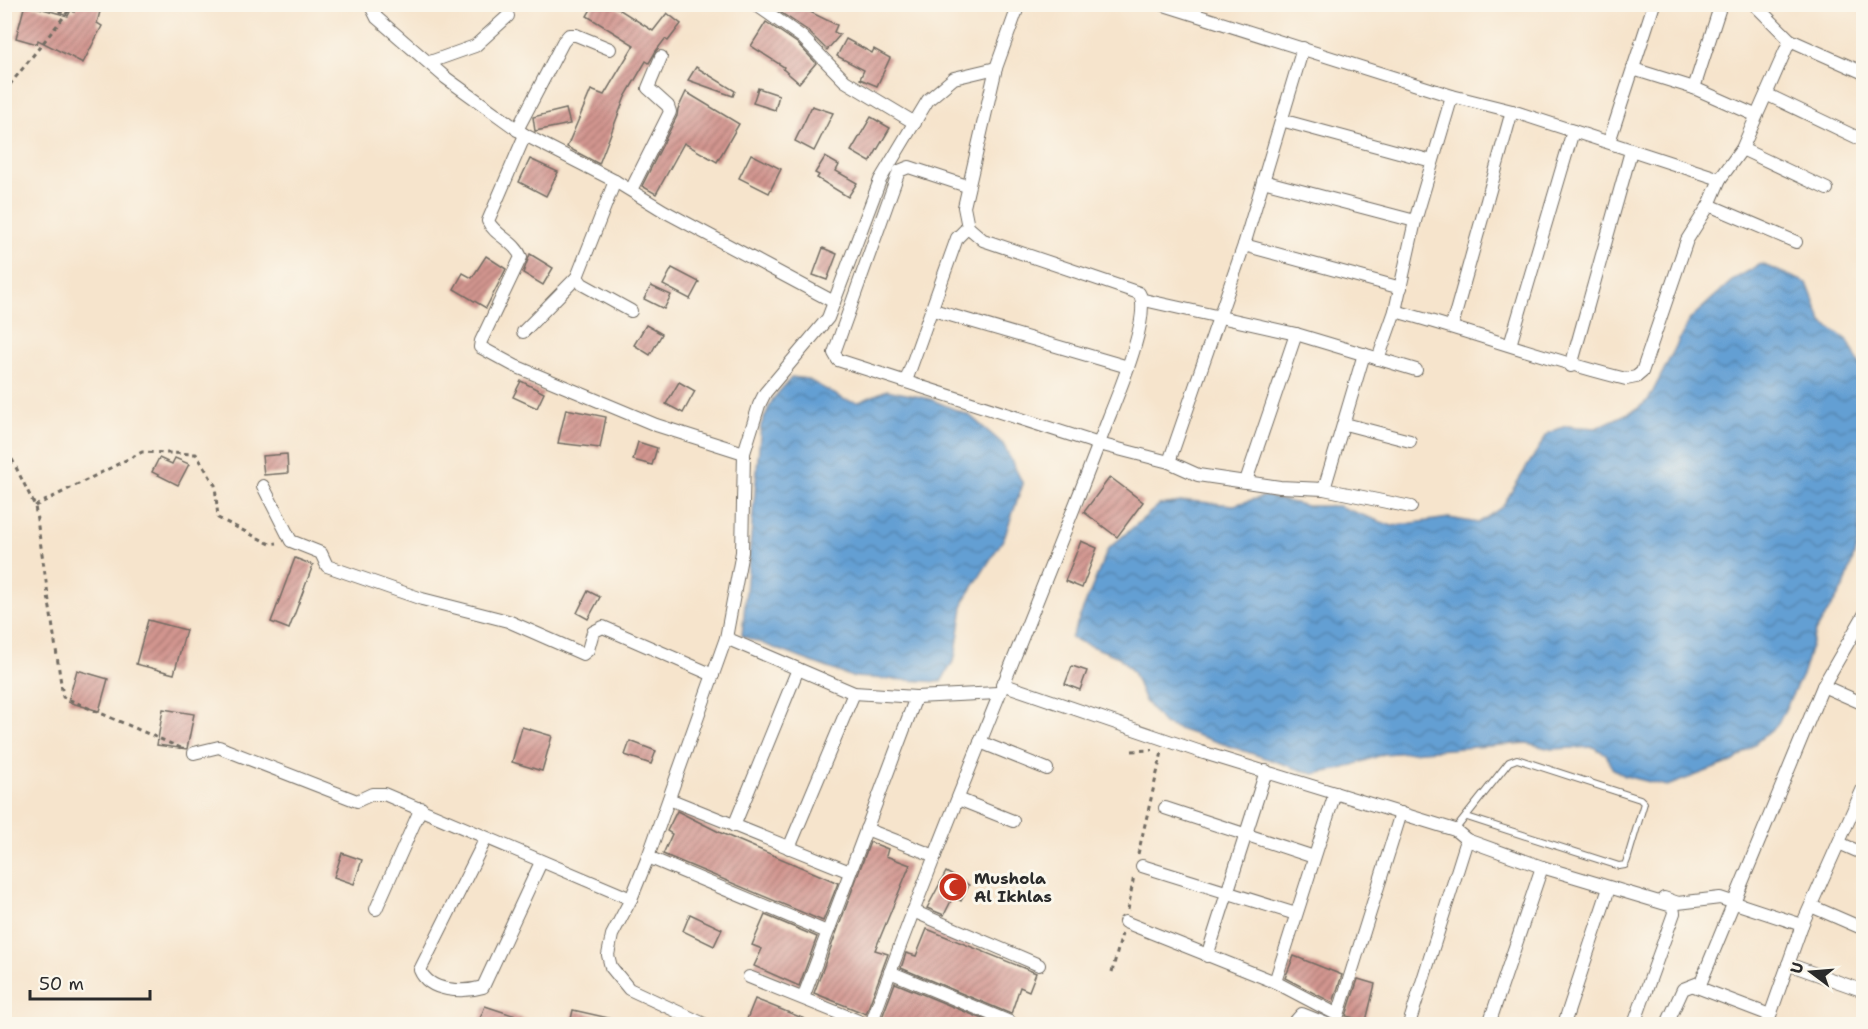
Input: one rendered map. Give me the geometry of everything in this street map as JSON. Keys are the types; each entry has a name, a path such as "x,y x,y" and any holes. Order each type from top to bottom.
{"street":[{"path":"370,4 377,18 460,89 521,133 615,181 664,211 834,302"},
{"path":"755,4 802,37 844,81 915,123"},
{"path":"871,1024 1000,688 1099,444 1128,368 1144,309 1144,300 1139,293 983,240 968,227 964,207 967,186 996,68 1019,4"},
{"path":"1161,4 1452,96 1512,111 1720,179"},
{"path":"1609,142 1654,4"},
{"path":"1694,88 1721,4"},
{"path":"1754,4 1790,40 1863,73"},
{"path":"430,62 475,46 508,16"},
{"path":"610,49 576,35 569,35 563,42 521,133 488,221 490,227 519,249 522,257 481,340 480,347 516,366 656,425 744,453"},
{"path":"1395,311 1452,326 1571,366 1626,379 1635,377 1642,372 1687,240 1710,205 1720,179 1742,149 1755,116 1768,95 1790,40"},
{"path":"1169,462 1244,244 1304,48"},
{"path":"631,190 670,112 668,106 648,88 661,57"},
{"path":"704,1024 629,989 611,967 608,955 612,935 631,899 648,857 726,638 742,552 744,453 765,393 828,318 880,180 928,100 954,78 996,68"},
{"path":"1633,69 1694,88 1755,116"},
{"path":"1768,95 1858,138"},
{"path":"1378,359 1395,311 1415,221 1452,96"},
{"path":"1452,326 1512,111"},
{"path":"1281,120 1432,161"},
{"path":"1510,345 1573,131"},
{"path":"1742,149 1827,189"},
{"path":"1571,366 1631,151"},
{"path":"967,186 909,167 899,171 834,353 838,360 1099,444 1169,462 1198,475 1304,489 1324,489 1411,507"},
{"path":"523,332 577,277 615,181"},
{"path":"1263,181 1415,221"},
{"path":"1710,205 1796,242"},
{"path":"906,381 957,238 968,227"},
{"path":"1244,244 1401,288"},
{"path":"577,277 582,284 631,311"},
{"path":"1144,300 1296,334 1416,370"},
{"path":"933,310 1128,368"},
{"path":"1246,482 1296,334"},
{"path":"1324,489 1364,354"},
{"path":"1345,424 1410,441"},
{"path":"263,486 291,541 321,553 327,566 422,599 508,621 583,654 588,650 593,632 603,627 713,675"},
{"path":"1667,1024 1683,989 1701,982 1823,686 1863,615"},
{"path":"726,638 854,693 916,697 1000,688 1455,830 1467,840 1542,867 1673,907 1674,913 1634,1024"},
{"path":"734,826 798,669"},
{"path":"1823,686 1863,704"},
{"path":"789,848 854,693"},
{"path":"803,998 916,697"},
{"path":"981,742 1047,769"},
{"path":"194,753 219,747 351,800 357,801 376,793 421,808 541,862 631,899"},
{"path":"1207,956 1229,894 1266,771"},
{"path":"1694,986 1768,1020 1802,925 1863,786"},
{"path":"1275,982 1335,793"},
{"path":"669,799 850,873"},
{"path":"958,799 1013,821"},
{"path":"376,909 421,808"},
{"path":"1165,808 1314,857"},
{"path":"1125,922 1275,982 1338,1016 1401,813"},
{"path":"866,829 935,856"},
{"path":"486,838 420,970 424,979 433,985 468,992 483,987 541,862"},
{"path":"1409,1024 1467,840"},
{"path":"1839,843 1863,854"},
{"path":"1484,845 1508,847 1678,903 1720,898 1802,925"},
{"path":"648,857 826,932"},
{"path":"1138,864 1296,914"},
{"path":"1489,1024 1542,867"},
{"path":"1564,1024 1609,888"},
{"path":"1811,906 1863,929"},
{"path":"913,911 1040,965"},
{"path":"1788,964 1863,991"},
{"path":"890,972 1010,1022"},
{"path":"749,977 866,1024"},
{"path":"1293,1024 1302,1014 1327,1024"}],"lane":[{"path":"1455,830 1509,762 1517,759 1640,799 1644,803 1627,860 1625,865 1619,866 1467,817"}],"path":[{"path":"42,4 66,14"},
{"path":"4,92 74,4"},
{"path":"4,443 35,506 63,697 194,753"},
{"path":"35,506 142,452 196,454 215,485 218,518 270,544 291,541"},
{"path":"1112,972 1162,750 1132,751"}],"water":[{"path":"1761,264 1807,283 1822,322 1848,341 1863,371 1863,449 1858,542 1845,585 1815,632 1803,673 1778,724 1734,761 1667,786 1625,776 1612,768 1606,754 1593,747 1551,749 1527,743 1384,754 1342,769 1313,774 1164,724 1145,701 1133,672 1119,657 1071,638 1108,549 1159,505 1189,501 1234,505 1265,496 1307,506 1338,506 1392,526 1449,518 1478,523 1502,507 1548,433 1566,426 1596,428 1637,409 1649,399 1690,319 1734,279"},
{"path":"792,377 807,379 845,400 859,402 887,390 930,399 970,416 1003,444 1023,484 1004,538 964,601 955,658 941,682 852,677 742,636 761,425 773,399"}],"building":[{"path":"25,4 68,16 71,10 74,12 76,4 102,4 97,23 102,26 83,63 38,40 37,44 16,38"},
{"path":"594,4 611,4 653,31 667,13 681,24 668,41 665,39 649,63 646,61 625,97 599,164 567,147 591,90 604,95 634,45 587,16"},
{"path":"776,4 794,4 837,25 834,32 840,35 827,50 807,30 774,8"},
{"path":"766,22 797,43 816,63 799,83 783,69 784,67 751,46"},
{"path":"846,39 872,53 874,49 890,58 877,86 860,79 864,70 837,56"},
{"path":"696,67 735,91 733,96 688,80"},
{"path":"758,88 779,95 775,110 753,103"},
{"path":"686,92 739,124 717,162 684,143 656,194 642,186 677,116"},
{"path":"812,106 833,113 814,151 795,141"},
{"path":"566,109 570,124 535,131 533,117"},
{"path":"871,117 890,128 870,162 851,151"},
{"path":"751,154 781,169 769,193 739,178"},
{"path":"825,157 839,165 836,171 857,183 848,197 817,178 819,175 815,173"},
{"path":"530,159 558,172 546,196 519,182"},
{"path":"823,248 837,254 827,280 813,275"},
{"path":"530,254 553,268 543,285 523,273"},
{"path":"486,256 506,269 486,308 454,289 463,273 472,278"},
{"path":"672,268 699,282 690,299 663,285"},
{"path":"651,286 671,295 664,309 644,299"},
{"path":"646,325 662,334 650,355 634,345"},
{"path":"521,381 544,393 537,408 513,397"},
{"path":"679,382 695,391 683,413 666,404"},
{"path":"566,409 606,417 600,448 558,443"},
{"path":"638,442 657,448 652,465 633,460"},
{"path":"287,454 288,473 264,475 262,456"},
{"path":"159,458 172,464 175,458 189,464 178,485 152,472"},
{"path":"1110,477 1143,502 1117,537 1084,512"},
{"path":"1081,541 1097,548 1082,588 1065,581"},
{"path":"295,558 313,565 289,629 271,622"},
{"path":"588,591 600,597 588,619 577,613"},
{"path":"148,620 186,630 174,674 136,664"},
{"path":"1072,666 1087,671 1080,690 1065,684"},
{"path":"77,670 108,679 99,711 68,702"},
{"path":"163,709 194,714 187,749 157,745"},
{"path":"522,727 552,736 542,771 512,762"},
{"path":"630,741 656,751 651,764 625,755"},
{"path":"677,811 721,833 838,883 823,921 663,854 672,834 667,831"},
{"path":"870,842 888,849 886,856 910,865 875,950 888,954 866,1014 814,993"},
{"path":"342,853 362,860 354,884 334,877"},
{"path":"946,872 969,885 961,901 953,897 944,915 927,908"},
{"path":"690,914 722,929 714,946 683,931"},
{"path":"765,915 817,937 799,986 754,966 762,949 752,945"},
{"path":"927,929 1036,973 1029,991 1020,987 1011,1014 901,968 906,953 916,956"},
{"path":"1294,956 1342,975 1333,1003 1285,978"},
{"path":"1358,979 1375,984 1366,1021 1346,1016"},
{"path":"895,983 995,1024 880,1023"},
{"path":"755,999 817,1024 745,1024"},
{"path":"485,1006 534,1022 534,1024 478,1024"},
{"path":"573,1010 613,1019 613,1024 570,1024"}],"place":[{"name":"Mushola Al Ikhlas","path":"953,887"}]}
